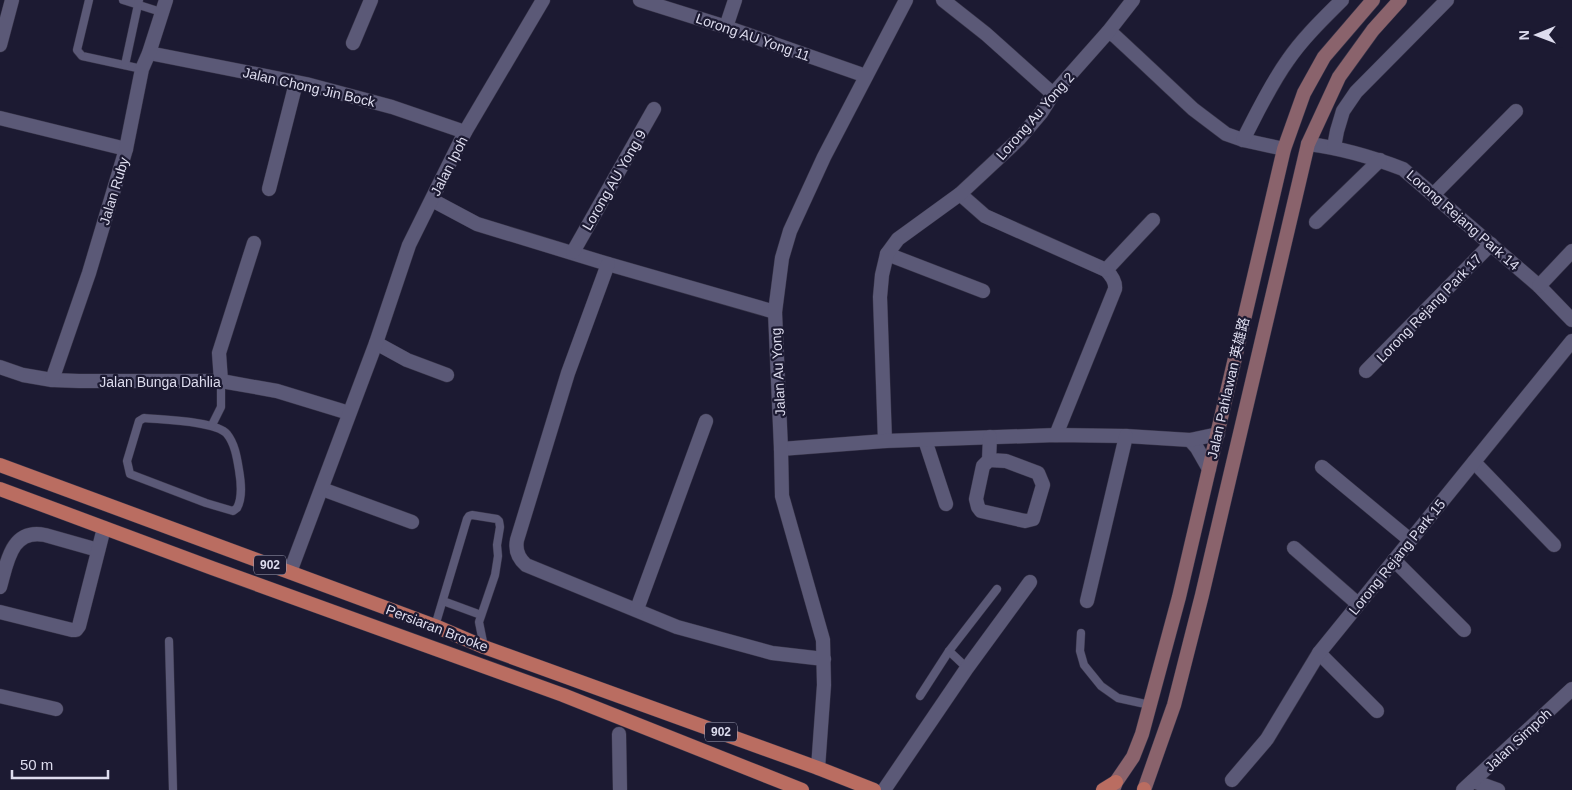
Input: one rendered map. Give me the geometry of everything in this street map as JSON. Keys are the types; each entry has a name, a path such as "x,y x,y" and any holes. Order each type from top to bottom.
{"main road":[{"name":"Jalan Pahlawan 英雄路","path":"1114,786 1133,757 1150,705 1179,596 1284,149 1304,93 1324,57 1373,0"},
{"name":"Jalan Pahlawan 英雄路","path":"1144,790 1177,696 1308,144 1339,77 1373,30 1400,0"},
{"name":"Persiaran Brooke","path":"0,466 874,790"},
{"name":"Persiaran Brooke","path":"1,492 563,695 802,790"},
{"path":"1103,790 1114,786"}],"street":[{"path":"0,44 12,0"},
{"path":"353,43 371,0"},
{"name":"Jalan Ipoh","path":"290,572 376,343 409,245 465,132 543,0"},
{"name":"Lorong AU Yong 11","path":"640,0 726,27 866,76"},
{"path":"726,27 735,0"},
{"name":"Jalan Au Yong","path":"818,768 824,685 823,640 782,496 775,312 782,258 790,231 824,157 906,0"},
{"path":"942,0 986,34 1053,94"},
{"name":"Lorong Au Yong 2","path":"885,441 880,297 882,275 887,254 898,239 960,194 1019,139 1053,94 1108,32 1133,0"},
{"path":"1243,140 1287,61 1303,41 1342,0"},
{"path":"1334,147 1343,111 1356,92 1447,0"},
{"name":"Jalan Ruby","path":"52,380 89,273 126,149 142,69 164,6"},
{"path":"1108,32 1115,36 1193,109 1226,134 1243,140 1284,149"},
{"name":"Jalan Chong Jin Bock","path":"149,53 296,83 392,107 465,132"},
{"path":"268,190 296,83"},
{"name":"Lorong AU Yong 9","path":"573,252 654,109"},
{"path":"1434,194 1516,111"},
{"path":"0,118 126,149"},
{"name":"Lorong Rejang Park 14","path":"1308,144 1334,147 1380,160 1403,169 1539,286 1572,320"},
{"path":"1316,222 1380,160"},
{"path":"960,194 985,216 1106,270 1112,276 1114,289 1056,435"},
{"path":"432,200 477,224 775,312"},
{"path":"1106,270 1153,220"},
{"path":"221,381 219,353 254,243"},
{"name":"Lorong Rejang Park 17","path":"1366,371 1491,244"},
{"path":"1539,286 1572,251"},
{"path":"887,254 983,291"},
{"path":"608,264 568,373 517,540 517,553 526,565 637,609 676,627 772,653 824,659"},
{"name":"Lorong Rejang Park 15","path":"1232,780 1267,739 1319,653 1572,341"},
{"path":"376,343 407,360 447,376"},
{"name":"Jalan Bunga Dahlia","path":"0,367 24,375 52,380 221,381 277,391 349,412"},
{"path":"637,609 706,421"},
{"path":"781,449 885,441 1056,435 1126,436 1190,440 1218,434"},
{"path":"1086,601 1126,436"},
{"path":"989,460 1006,461 1038,473 1043,485 1033,519 1025,521 981,511 978,507 976,499 983,466 989,460 990,437"},
{"path":"925,440 946,504"},
{"path":"1190,440 1209,469"},
{"path":"1474,462 1554,545"},
{"path":"1322,467 1410,540"},
{"path":"322,489 412,522"},
{"path":"0,612 76,630 79,626 104,528"},
{"path":"0,587 11,551 17,543 29,534 45,535 98,550"},
{"path":"1294,548 1358,604"},
{"path":"1394,560 1464,630"},
{"path":"884,790 967,668 1030,582"},
{"path":"1319,653 1377,711"},
{"name":"Jalan Simpoh","path":"1468,786 1572,689"},
{"path":"0,696 56,709"},
{"path":"619,734 620,790"},
{"path":"1468,786 1498,790"}],"lane":[{"path":"89,0 77,50 82,56 142,69"},
{"path":"123,0 164,6"},
{"path":"124,65 138,2"},
{"path":"212,425 221,407 221,381"},
{"path":"144,418 212,425 226,432 236,451 241,494 238,508 233,511 206,503 130,474 127,461 139,421 144,418"},
{"path":"435,626 469,516 472,514 499,521 498,556 495,575 479,622 484,646"},
{"path":"498,556 517,553"},
{"path":"920,696 949,651 997,590"},
{"path":"442,602 481,615"},
{"path":"1080,632 1080,651 1084,665 1101,686 1118,698 1150,705"},
{"path":"169,641 173,790"},
{"path":"949,651 967,668"}]}
